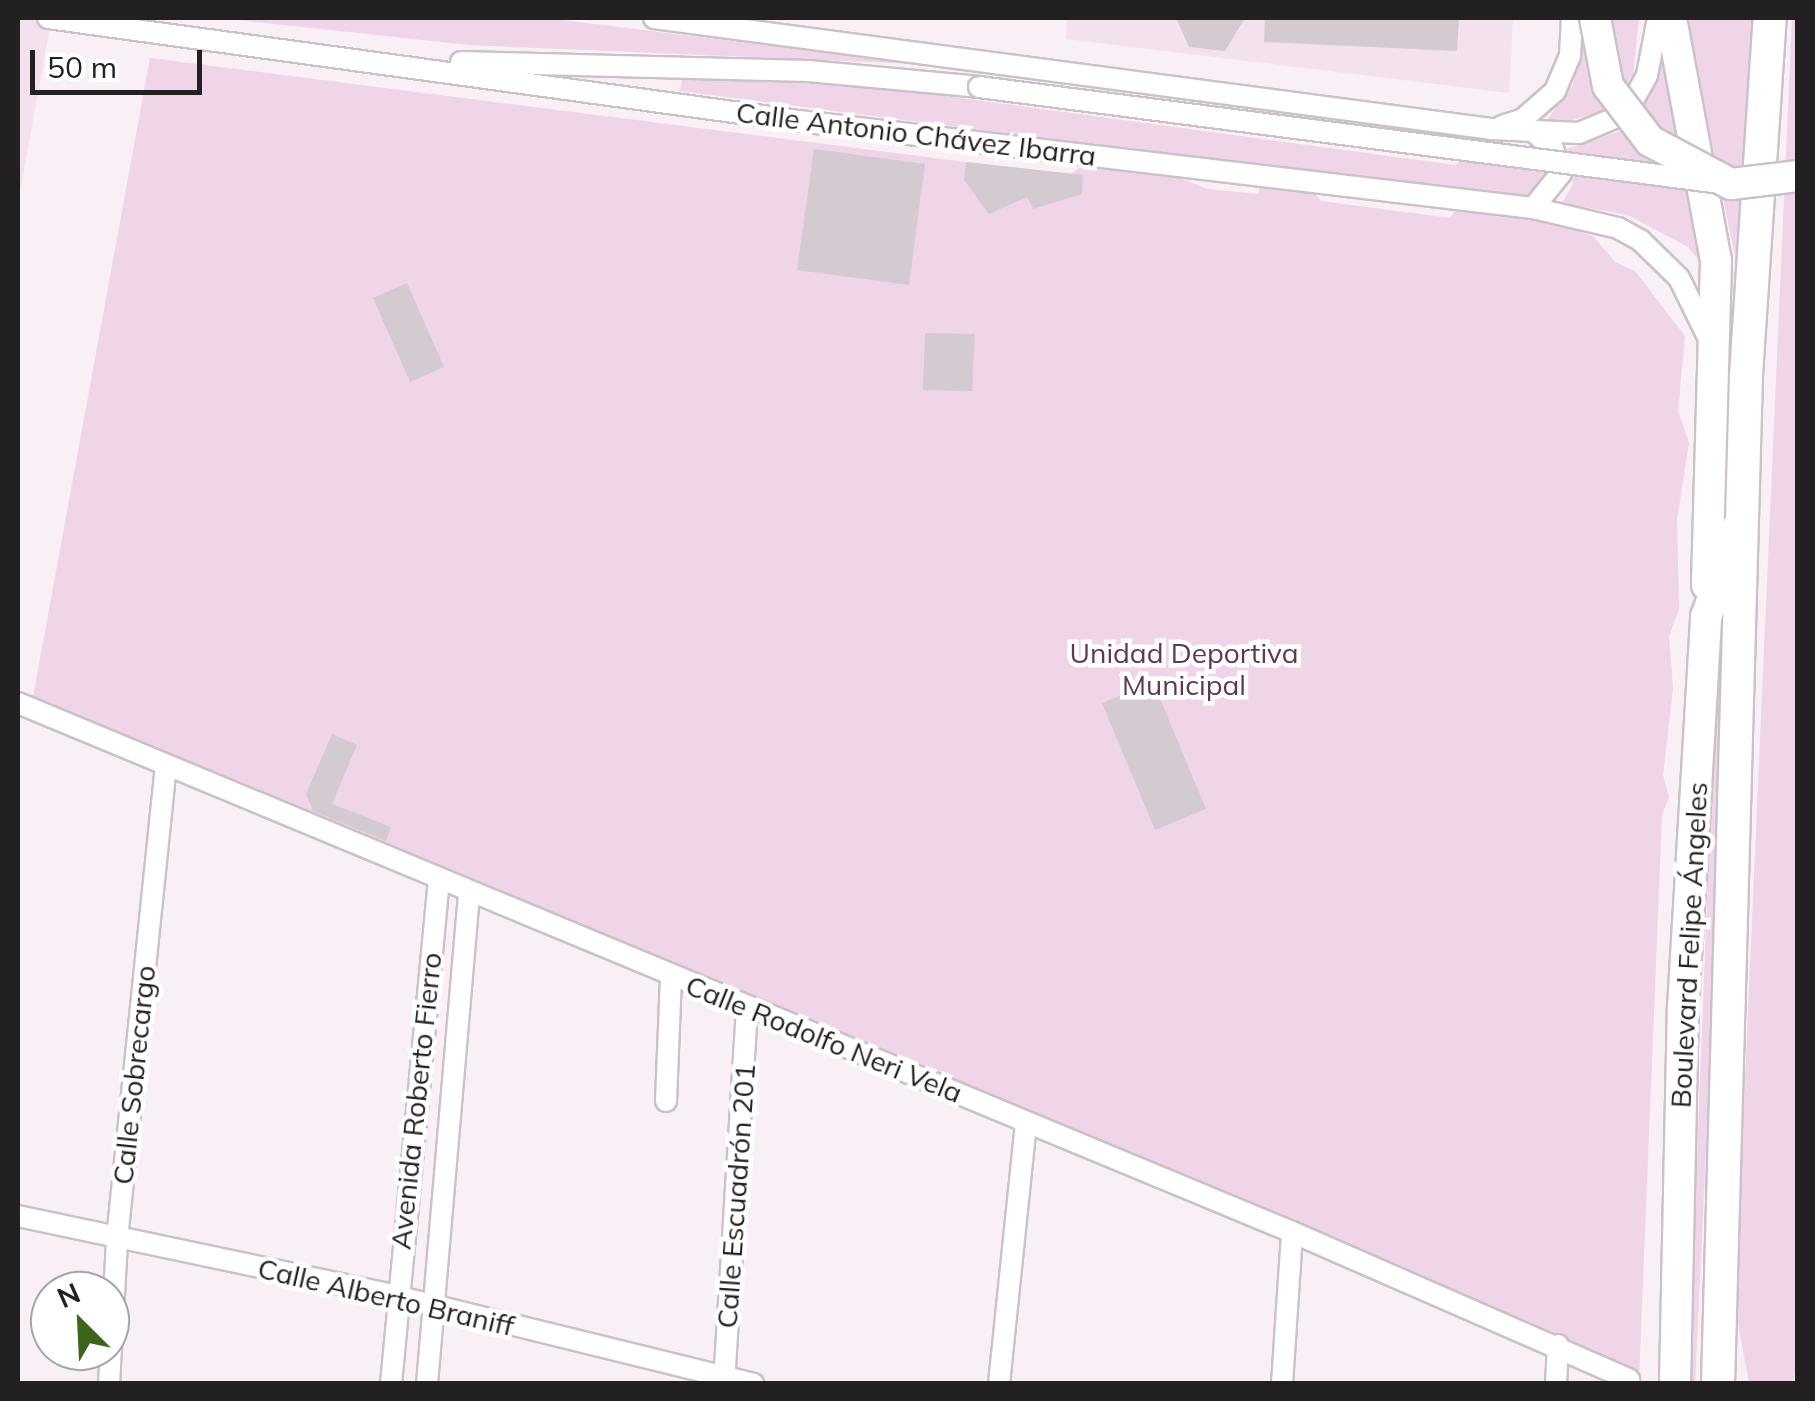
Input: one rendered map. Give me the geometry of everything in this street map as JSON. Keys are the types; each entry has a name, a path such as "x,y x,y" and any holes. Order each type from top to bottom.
{"highway":[{"name":"Boulevard Felipe Ángeles","path":"1718,1384 1742,513 1770,18"}],"main road":[{"path":"1595,18 1600,66 1634,126 1670,156 1730,184 1798,176"},
{"path":"1671,18 1716,261 1706,616"},
{"name":"Boulevard Felipe Ángeles","path":"1676,1384 1683,1007 1706,616 1742,513"}],"street":[{"name":"Calle Antonio Chávez Ibarra","path":"48,18 798,121 1533,208 1618,228 1662,257 1705,323 1714,357"},
{"path":"166,18 187,35"},
{"path":"654,18 1535,133 1580,133 1617,117 1647,75 1658,18"},
{"path":"1491,130 1523,119 1555,91 1570,56 1572,18"},
{"path":"364,59 808,71 979,87 1730,184"},
{"path":"1533,208 1550,196 1561,173 1553,148 1535,133"},
{"name":"Calle Rodolfo Neri Vela","path":"18,703 1292,1232 1629,1379"},
{"name":"Calle Sobrecargo","path":"109,1384 117,1240 166,767"},
{"name":"Avenida Roberto Fierro","path":"392,1384 396,1296 439,879"},
{"name":"Avenida Roberto Fierro","path":"428,1384 431,1305 469,893"},
{"path":"666,1101 671,976"},
{"name":"Calle Escuadrón 201","path":"724,1380 747,1008"},
{"path":"999,1384 1026,1123"},
{"name":"Calle Alberto Braniff","path":"18,1216 396,1296 724,1380 753,1384"},
{"path":"1282,1384 1292,1232"},
{"path":"1556,1384 1558,1345"}],"shaded area":[{"path":"18,18 51,21 18,203"},
{"path":"1067,18 1513,18 1509,93 1066,39"}],"green space":[{"path":"220,18 546,18 918,64 469,45"},
{"path":"1583,18 1639,18 1633,75 1607,109 1564,123 1547,120 1573,85"},
{"path":"1686,18 1758,18 1748,261 1736,261"},
{"path":"1792,18 1797,18 1798,1355 1793,1383 1749,1383 1737,1318 1738,1238"},
{"path":"1664,57 1703,265 1688,247 1628,215 1562,203 1573,184 1567,149 1624,130 1650,96"},
{"name":"Unidad Deportiva Municipal","path":"150,58 1071,174 1083,165 1163,171 1207,189 1258,194 1260,186 1278,179 1306,184 1321,201 1450,218 1456,210 1485,209 1497,217 1533,215 1593,236 1615,262 1635,271 1685,336 1678,410 1689,443 1677,520 1679,609 1669,636 1673,689 1663,775 1669,797 1662,815 1639,1380 31,708"},
{"path":"683,74 916,92 1455,165 1476,149 1543,164 1546,181 1530,198 1516,199 680,91"},
{"path":"1732,601 1695,1383 1688,1384 1719,617"}],"building":[{"path":"1176,18 1245,18 1225,51 1189,47"},
{"path":"1265,18 1459,18 1457,51 1264,42"},
{"path":"814,149 925,164 909,285 797,270"},
{"path":"966,162 1083,175 1082,194 1033,209 1027,197 989,214 964,180"},
{"path":"407,283 444,367 410,382 373,298"},
{"path":"925,333 975,334 972,391 923,390"},
{"path":"1153,682 1206,809 1155,830 1102,703"},
{"path":"332,734 357,745 332,804 391,827 386,841 313,811 306,794"}]}
